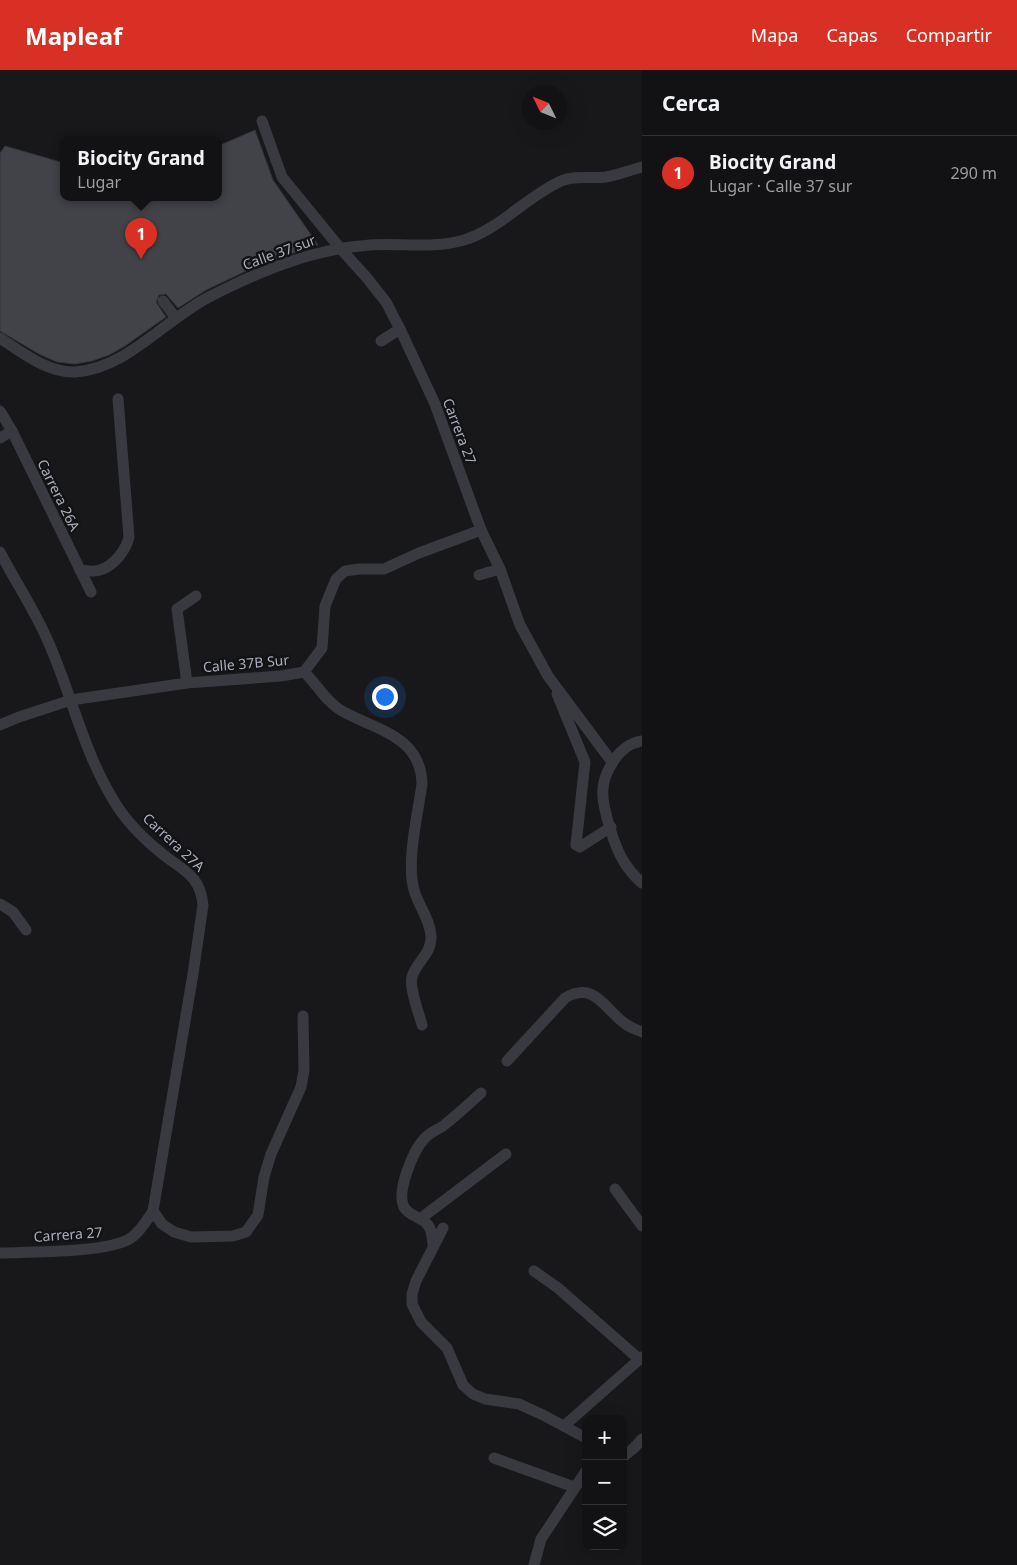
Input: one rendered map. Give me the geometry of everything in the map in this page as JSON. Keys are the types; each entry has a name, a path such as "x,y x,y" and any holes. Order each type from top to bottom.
{"street":[{"name":"Carrera 27","path":"262,121 282,177 386,302 435,404 481,530 500,569 520,624 548,676 612,762"},
{"name":"Calle 37 sur","path":"0,338 40,363 56,369 74,372 110,363 128,353 191,307 281,264 319,252 340,248 370,245 442,244 463,240 478,234 563,180 577,177 607,176 642,166"},
{"path":"163,300 176,318"},
{"path":"381,341 400,329"},
{"path":"80,570 99,571 104,568 123,551 129,536 118,399"},
{"name":"Carrera 26A","path":"0,411 12,431 91,592"},
{"path":"0,438 12,431"},
{"name":"Calle 37B Sur","path":"0,725 71,700 187,684 281,676 304,672 322,648 326,606 336,579 345,571 384,569 419,553 481,530"},
{"name":"Carrera 27A","path":"0,552 47,639 88,750 114,802 145,838 161,853 186,870 196,882 202,894 203,905 193,974 153,1210"},
{"path":"478,575 500,569"},
{"path":"187,684 178,609 196,596"},
{"path":"304,672 329,701 341,710 395,737 408,747 418,760 422,772 422,784 411,860 411,877 431,936 430,947 412,977 412,986 422,1025"},
{"path":"548,676 585,762 576,845 580,847 611,827"},
{"path":"642,741 629,745 612,762 603,786 602,800 619,853 632,873 642,883"},
{"path":"0,904 13,912 26,930"},
{"path":"507,1061 565,998 576,993 591,993 627,1025 642,1032"},
{"path":"153,1210 162,1224 174,1232 191,1237 233,1236 246,1232 258,1215 264,1177 271,1154 301,1087 304,1070 303,1016"},
{"path":"434,1244 431,1230 427,1223 412,1215 404,1207 401,1196 404,1184 416,1150 425,1138 443,1126 482,1093"},
{"path":"420,1219 506,1154"},
{"path":"615,1189 642,1226"},
{"name":"Carrera 27","path":"0,1253 89,1249 111,1245 130,1239 141,1229 153,1210"},
{"path":"443,1228 416,1281 412,1294 412,1304 421,1322 447,1348 463,1386 473,1394 485,1399 519,1404 582,1436"},
{"path":"534,1271 558,1288 641,1358 564,1426"},
{"path":"627,1454 642,1439"},
{"path":"494,1458 574,1487"},
{"path":"534,1565 541,1539 582,1476"}],"building":[{"path":"255,130 273,180 318,245 244,272 206,290 178,308 166,294 159,295 156,302 166,317 125,346 109,355 92,361 75,364 57,362 39,354 0,331 0,153 5,146 60,162 60,201 222,201 222,144"}],"place":[{"name":"Biocity Grand","path":"141,259"}]}
